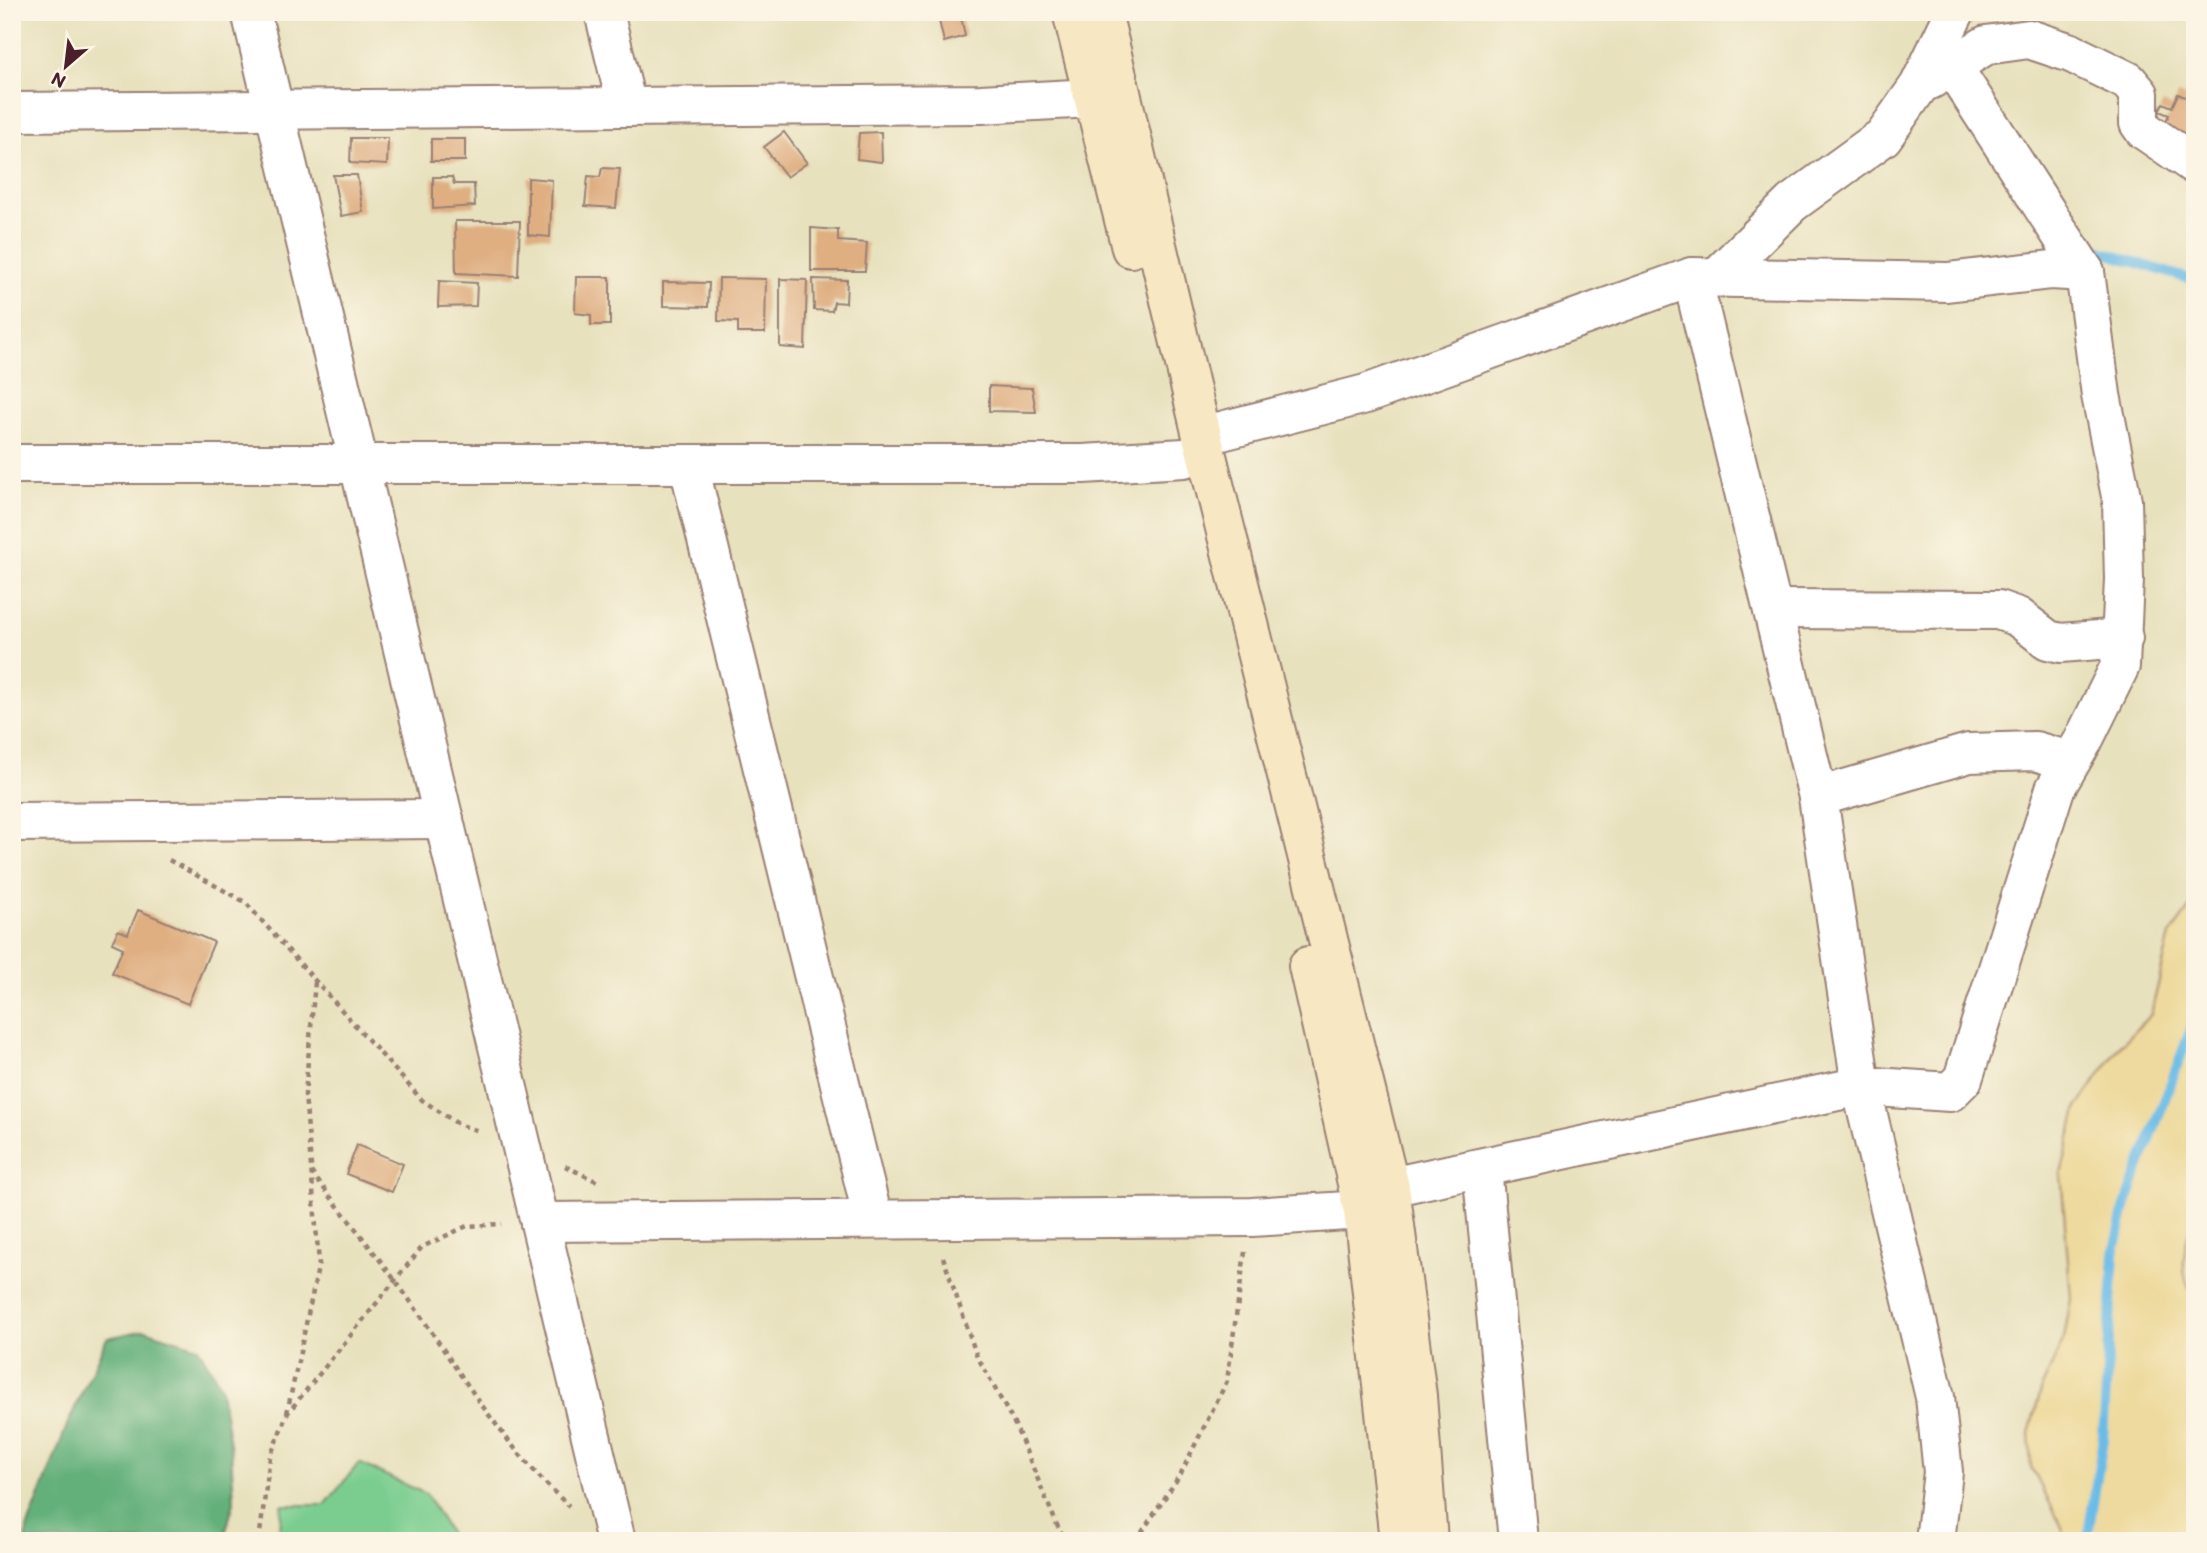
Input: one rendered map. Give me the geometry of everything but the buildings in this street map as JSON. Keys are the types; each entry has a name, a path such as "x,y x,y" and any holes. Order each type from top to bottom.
{"street":[{"path":"251,12 616,1541"},
{"path":"604,12 627,107"},
{"path":"1072,12 1093,98 1193,447"},
{"path":"1102,12 1193,447 1298,923 1376,1199 1418,1409 1428,1541"},
{"path":"1704,277 1792,203 1883,137 1919,86 1955,12"},
{"path":"1919,86 1986,45 2029,39 2071,53 2128,82 2139,94 2139,123 2144,130 2195,165"},
{"path":"540,1222 1252,1217 1376,1199 1482,1168 1861,1086 1950,1092 1963,1079 2054,789 2083,741 2120,666 2123,638 2122,502 2101,395 2085,272 1952,65"},
{"path":"12,112 981,104 1093,98"},
{"path":"12,464 1083,464 1193,447 1366,394 1704,277 1947,282 2051,270 2085,272"},
{"path":"1704,277 1773,609 1818,797 1861,1086 1935,1397 1943,1472 1935,1541"},
{"path":"689,466 885,1219"},
{"path":"1773,609 1998,610 2018,617 2048,640 2061,643 2123,638"},
{"path":"1818,797 1969,753 2035,751 2069,761"},
{"path":"12,822 444,819"},
{"path":"1482,1168 1518,1541"},
{"path":"1376,1199 1399,1541"}],"path":[{"path":"157,854 245,902 422,1100 458,1124 522,1146 608,1186"},
{"path":"259,1541 270,1457 287,1414 320,1263 305,1094 315,981"},
{"path":"311,1172 396,1280 494,1422 543,1483 571,1508"},
{"path":"1136,1541 1180,1475 1227,1381 1237,1295 1252,1217"},
{"path":"885,1219 927,1238 946,1260 976,1354 1015,1425 1060,1532 1068,1541"},
{"path":"287,1414 422,1247 467,1226 540,1222"}],"green space":[{"path":"145,1330 198,1347 220,1385 231,1450 234,1502 223,1541 26,1541 27,1529 68,1423 107,1338"},
{"path":"359,1463 426,1494 454,1541 279,1541 282,1505 325,1505"}],"sand":[{"path":"2195,900 2195,1216 2188,1235 2184,1268 2189,1288 2195,1297 2195,1541 2065,1541 2062,1527 2031,1467 2029,1433 2042,1387 2064,1338 2071,1299 2061,1173 2078,1106 2119,1047 2151,1014 2170,935"}],"waterway":[{"path":"2079,239 2103,252 2195,281"},
{"path":"2087,1541 2103,1439 2114,1254 2126,1204 2195,1018"}]}
